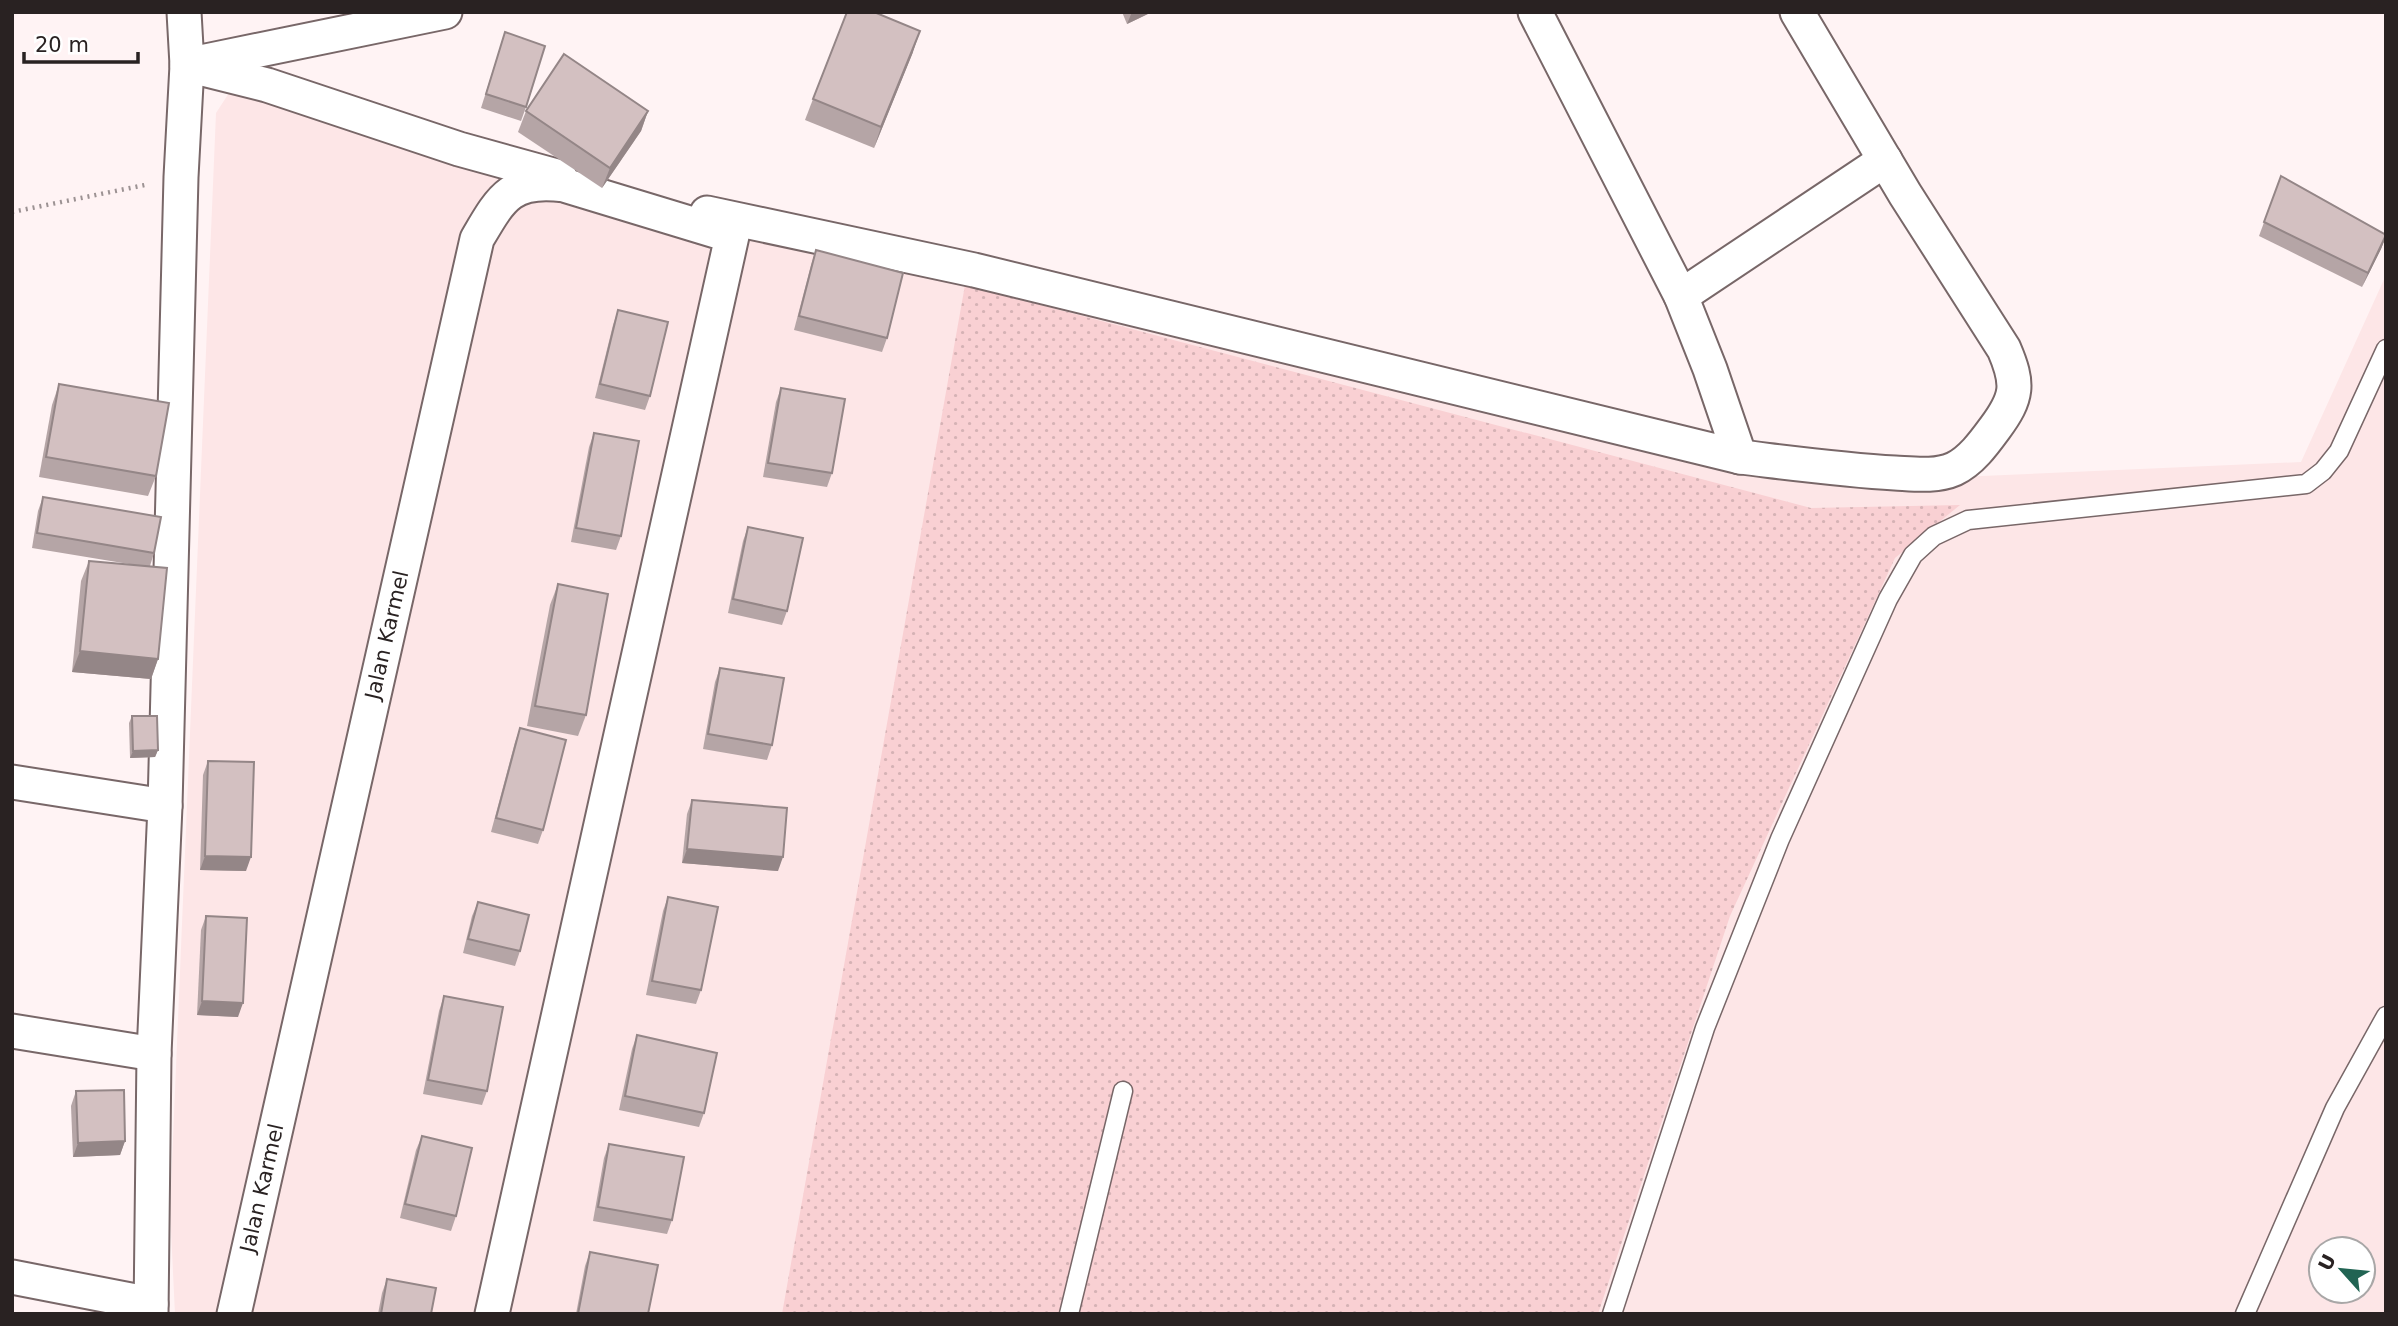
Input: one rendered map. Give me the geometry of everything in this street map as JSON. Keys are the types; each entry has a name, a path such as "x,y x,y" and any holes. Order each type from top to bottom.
{"street":[{"path":"12,1277 151,1309 154,1054 165,806 181,177 187,65 184,12"},
{"path":"187,65 445,12"},
{"path":"1535,12 1681,296 1710,369 1740,457"},
{"path":"187,65 267,85 459,149 582,183 750,224 974,270 1740,457 1860,471 1936,474 1953,470 1968,461 2003,418 2016,384 2012,368 2004,349 1885,160 1797,12"},
{"path":"1681,296 1885,160"},
{"name":"Jalan Karmel","path":"234,1314 477,239 496,206 513,191 542,182 564,185 732,236 492,1314"},
{"path":"12,782 165,806"},
{"path":"12,1031 154,1054"}],"lane":[{"path":"1612,1314 1710,1015 1780,839 1888,599 1913,555 1934,536 1968,520 2306,484 2323,471 2339,451 2386,349"},
{"path":"2245,1314 2335,1108 2386,1016"},
{"path":"1069,1314 1123,1091"}],"path":[{"path":"12,212 181,177"}],"shaded area":[{"path":"251,87 951,275 1821,483 2301,462 2386,275 2386,1314 175,1314 170,1210 216,113 229,93"},
{"path":"965,285 1811,508 1960,505 1895,558 1730,916 1598,1314 782,1314"}],"building":[{"path":"847,12 874,12 920,31 881,127 813,99"},
{"path":"505,32 545,46 526,107 486,94"},
{"path":"564,54 648,111 610,168 526,111"},
{"path":"2281,176 2386,235 2368,273 2264,222"},
{"path":"816,250 903,273 887,338 799,316"},
{"path":"618,310 668,322 650,396 600,384"},
{"path":"59,384 169,403 156,476 46,457"},
{"path":"781,388 845,399 832,473 768,463"},
{"path":"594,433 639,441 621,536 576,528"},
{"path":"43,497 161,517 154,553 37,533"},
{"path":"748,527 803,538 787,611 733,599"},
{"path":"89,561 167,568 158,659 80,651"},
{"path":"558,584 608,594 586,715 535,706"},
{"path":"720,668 784,678 772,745 708,734"},
{"path":"132,716 157,716 158,750 133,751"},
{"path":"520,728 566,740 543,830 496,818"},
{"path":"208,761 254,762 251,857 205,856"},
{"path":"692,800 787,808 783,857 687,849"},
{"path":"668,897 718,907 701,990 652,981"},
{"path":"478,902 529,915 520,951 468,939"},
{"path":"206,916 247,918 243,1003 202,1001"},
{"path":"444,996 503,1007 487,1091 428,1080"},
{"path":"637,1035 717,1053 704,1113 625,1096"},
{"path":"124,1090 125,1141 78,1143 76,1091"},
{"path":"422,1136 472,1148 456,1216 405,1204"},
{"path":"609,1144 684,1157 672,1220 598,1207"},
{"path":"590,1252 658,1265 648,1314 578,1314"},
{"path":"387,1279 436,1288 431,1314 381,1314"}]}
